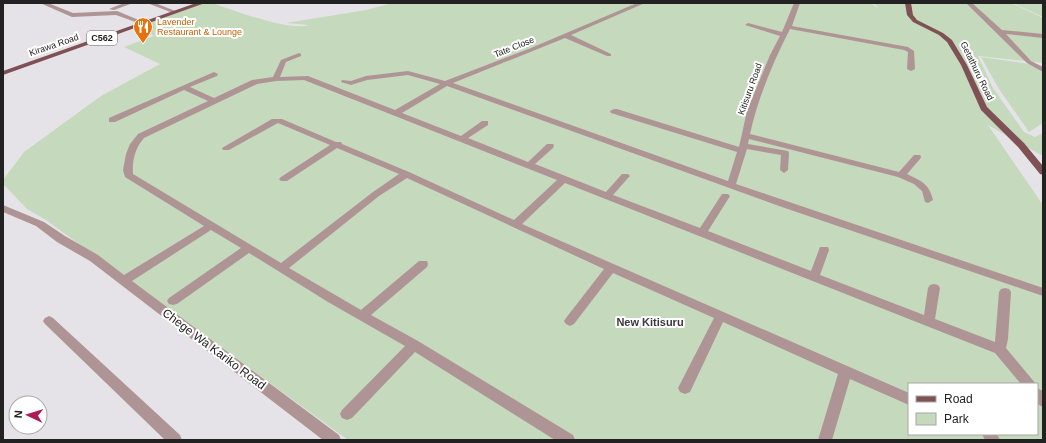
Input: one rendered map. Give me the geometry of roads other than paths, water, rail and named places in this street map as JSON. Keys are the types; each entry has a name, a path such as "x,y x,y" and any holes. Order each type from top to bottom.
{"main road":[{"name":"Kirawa Road","path":"6,71 202,3"},
{"name":"Getathuru Road","path":"908,3 910,15 914,20 941,34 950,41 964,65 984,108 1021,145 1043,172"}],"street":[{"path":"43,3 72,15 117,13 143,24"},
{"path":"112,9 130,3"},
{"path":"151,3 176,12"},
{"name":"Tate Close","path":"396,113 446,83 534,49 642,3"},
{"name":"Kitisuru Road","path":"731,185 743,148 753,107 773,56 788,27 797,3"},
{"path":"970,3 1028,62 1043,70"},
{"path":"748,25 784,35"},
{"path":"788,27 906,48 911,51 911,69"},
{"path":"1000,32 1043,36"},
{"path":"565,35 609,55"},
{"path":"276,79 283,61 299,55"},
{"path":"345,82 351,83 366,78 408,73 446,83 731,185 1043,292"},
{"path":"112,120 214,74"},
{"path":"568,440 414,345 281,268 128,175 127,167 129,157 137,140 141,136 255,82 276,79 304,78 462,138 999,349 1028,383"},
{"path":"184,88 214,101"},
{"path":"614,111 743,148 785,153 784,170"},
{"path":"226,148 278,121 338,144 610,268 908,399"},
{"path":"462,138 485,123"},
{"path":"746,136 901,175 917,182 926,190 928,200"},
{"path":"284,179 338,144"},
{"path":"529,165 550,146"},
{"path":"901,175 917,157"},
{"path":"281,268 376,194 406,174"},
{"path":"607,196 625,176"},
{"path":"515,225 564,178"},
{"path":"702,233 724,196"},
{"name":"Chege Wa Kariko Road","path":"3,208 40,224 61,239 94,258 334,440"},
{"path":"128,278 211,226"},
{"path":"173,301 249,248"},
{"path":"814,276 824,250"},
{"path":"362,316 424,264"},
{"path":"570,321 610,268"},
{"path":"929,321 934,288"},
{"path":"999,349 1002,339 1005,292"},
{"path":"685,388 720,317"},
{"path":"49,321 175,440"},
{"path":"347,414 414,345"},
{"path":"826,440 845,372"}],"place":[{"name":"Lavender Restaurant & Lounge","path":"143,44"}],"district":[{"name":"New Kitisuru","path":"650,322"}]}
